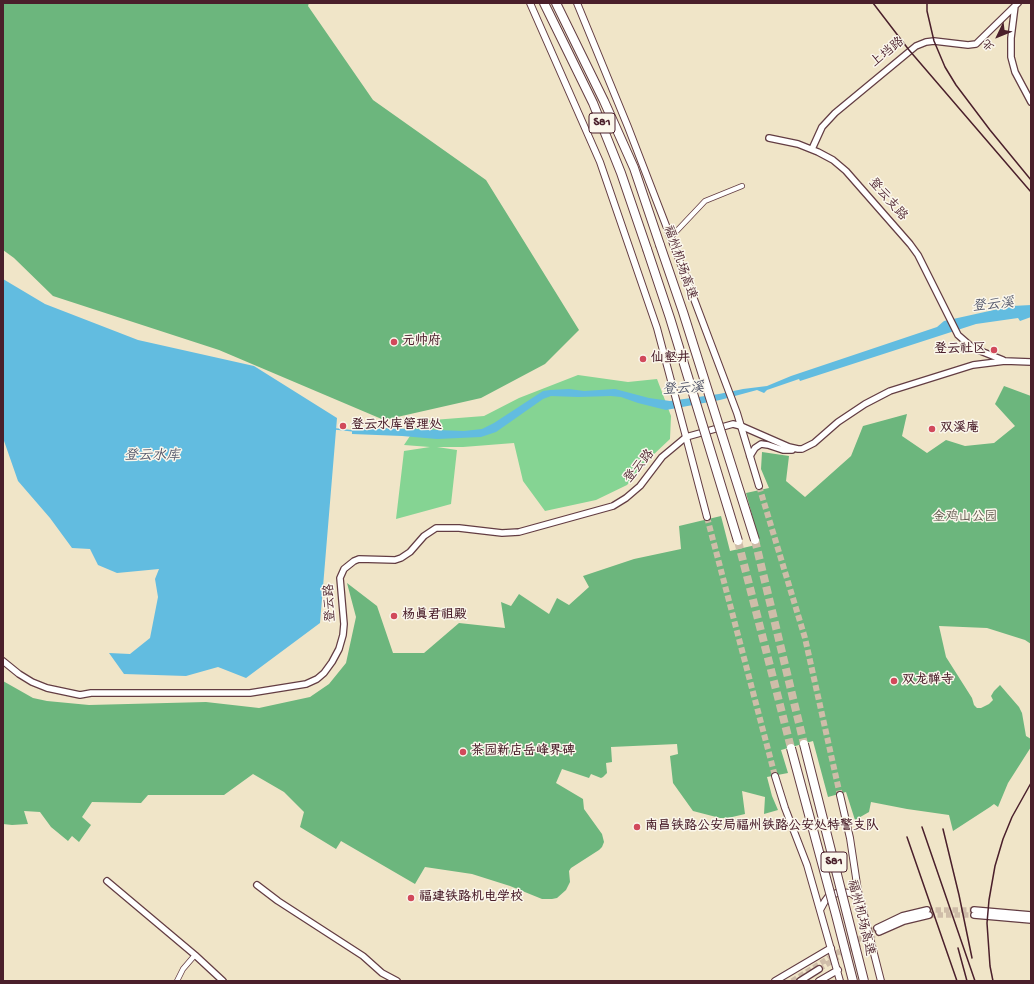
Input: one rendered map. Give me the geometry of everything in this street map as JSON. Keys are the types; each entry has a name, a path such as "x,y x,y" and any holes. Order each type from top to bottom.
{"highway":[{"name":"福州机场高速","path":"542,3 551,18 593,103 622,172 670,318 738,541"},
{"name":"福州机场高速","path":"557,3 634,168 683,312 755,540"},
{"name":"福州机场高速","path":"804,744 864,981"},
{"name":"福州机场高速","path":"791,748 853,981"}],"main road":[{"path":"530,3 600,162 657,328 707,517"},
{"path":"576,3 628,127 671,237 737,414 759,486"},
{"path":"775,776 785,808 807,865 840,981"},
{"path":"840,795 850,838 858,891 881,981"},
{"path":"820,910 828,897 839,892 845,892 851,893 856,897 864,914"},
{"path":"775,981 831,948"},
{"path":"819,981 838,970"}],"street":[{"path":"1016,4 1011,38 1011,57 1015,72 1031,102"},
{"name":"上垱路","path":"812,149 822,127 835,113 850,99 916,46 934,41 968,45 976,44 1016,4"},
{"name":"登云支路","path":"769,138 812,149 826,156 846,171 907,240 918,256 955,331 963,341 973,348 1005,361"},
{"path":"671,237 705,201 742,186"},
{"path":"750,456 755,448 761,444 790,450 811,445 838,422 865,404 890,391 966,367 1005,361 1031,362"},
{"name":"登云路","path":"3,661 32,682 48,688 80,695 91,693 250,693 310,683 324,674 335,658 340,645 344,624 340,578 344,569 350,562 359,559 395,560 401,558 410,552 424,536 436,528 452,527 502,533 519,532 613,506 622,501 640,486 662,457 686,437 729,424 740,426 789,448 798,449"},
{"path":"740,426 790,450"},
{"path":"107,881 196,955 223,981"},
{"path":"257,885 278,902 363,956 382,973 397,981"},
{"path":"878,930 928,912"},
{"path":"1031,915 974,912 1031,920"},
{"path":"177,981 183,969 196,955"},
{"path":"800,981 819,969"}],"green space":[{"path":"3,3 309,3 308,6 373,100 486,180 579,330 545,364 481,398 384,420 219,350 53,296 14,258 3,250"},
{"path":"578,375 628,382 657,379 671,416 670,439 652,456 627,485 596,500 545,511 523,481 514,443 463,447 437,447 457,450 451,504 396,519 404,451 430,447 404,445 420,421 484,416 519,398"},
{"name":"金鸡山公园","path":"1004,386 1031,396 1031,644 1025,640 987,628 939,626 946,657 972,698 974,705 977,708 981,708 989,704 993,700 991,696 1000,685 1019,707 1022,713 1026,736 1031,739 1031,747 1008,783 998,807 994,804 953,831 949,815 871,802 869,812 855,820 846,792 828,797 813,741 781,750 788,773 767,777 772,796 778,810 764,814 765,797 742,791 745,814 728,818 720,818 693,811 673,783 670,756 678,754 677,744 611,747 612,762 606,763 607,773 601,778 591,774 589,778 562,769 556,783 583,799 584,809 602,834 604,842 599,850 571,868 569,871 570,882 566,890 557,898 552,899 542,899 510,886 472,874 425,867 415,884 341,841 336,849 300,827 304,812 284,792 253,774 224,795 148,795 141,803 92,802 82,817 91,825 79,842 72,836 68,841 51,827 40,812 24,811 28,824 3,824 3,681 33,698 47,701 89,705 206,702 259,708 310,697 329,684 346,663 356,617 347,583 377,606 393,653 424,653 459,623 505,628 501,602 511,606 519,594 549,614 557,598 569,605 589,587 583,576 634,559 681,549 679,526 721,516 730,551 760,544 746,493 769,488 761,469 762,452 789,456 786,481 805,497 851,456 863,426 907,414 902,436 927,453 946,440 965,446 994,443 1015,426 995,404"}],"water":[{"name":"登云水库","path":"3,279 45,304 138,340 254,366 337,418 320,623 246,678 218,667 186,676 124,674 109,653 130,654 150,638 158,597 155,579 159,569 117,573 98,565 90,549 72,548 50,518 18,481 3,438"},
{"path":"1031,305 1031,317 1020,321 1018,318 976,324 800,381 799,379 767,390 764,393 757,390 720,400 666,410 621,397 551,396 543,399 496,432 481,437 437,439 352,434 352,428 358,427 464,431 482,429 494,423 543,391 550,390 569,389 584,391 615,389 649,398 670,401 767,386 791,376 937,327 944,321 1012,306"}],"waterway":[{"name":"登云溪","path":"336,429 354,431"}],"tunnel":[{"path":"759,486 805,638 840,795"},
{"path":"707,517 775,776"},
{"path":"755,540 804,744"},
{"path":"738,541 791,748"},
{"path":"927,910 974,910"},
{"path":"929,915 974,915"},
{"path":"792,981 877,928"},
{"path":"819,969 879,932"}],"railway":[{"path":"873,3 909,50 1031,192"},
{"path":"927,3 927,11 934,41 945,67 956,85 990,130 1031,180"},
{"path":"993,981 990,966 987,923 989,900 995,866 1003,839 1012,817 1031,783"},
{"path":"922,827 975,981"},
{"path":"943,829 972,958"},
{"path":"907,837 957,981"},
{"path":"958,948 967,981"}],"place":[{"name":"元帅府","path":"394,342"},
{"name":"登云社区","path":"994,350"},
{"name":"仙壑井","path":"643,359"},
{"name":"登云水库管理处","path":"343,426"},
{"name":"双溪庵","path":"932,429"},
{"name":"杨真君祖殿","path":"394,616"},
{"name":"双龙禅寺","path":"894,681"},
{"name":"茶园新店岳峰界碑","path":"463,752"},
{"name":"南昌铁路公安局福州铁路公安处特警支队","path":"637,827"},
{"name":"福建铁路机电学校","path":"411,898"}]}
